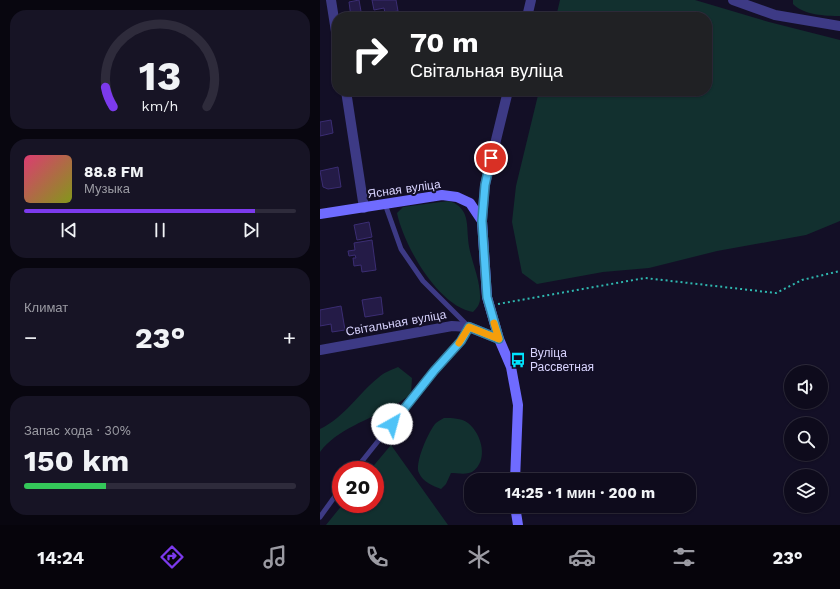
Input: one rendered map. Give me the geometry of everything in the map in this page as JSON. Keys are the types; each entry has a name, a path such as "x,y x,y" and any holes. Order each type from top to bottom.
{"street":[{"path":"331,0 333,12"},
{"path":"528,12 531,0"},
{"path":"733,0 775,15 840,26"},
{"path":"347,96 364,208"},
{"path":"507,96 485,185 482,221 487,297 499,339 511,367 518,405 516,473"},
{"name":"Ясная вуліца","path":"320,214 442,195 457,197 470,203 482,221"},
{"name":"Світальная вуліца","path":"320,350 452,326 469,327 499,339"},
{"path":"515,513 518,525"}],"lane":[{"path":"362,461 434,371 461,341 469,327 423,281 401,249 385,204"},
{"path":"320,518 332,501"}],"path":[{"path":"489,306 645,278 776,293 802,280 840,271"}],"green space":[{"path":"560,0 695,0 769,22 840,40 840,221 806,235 717,251 649,268 603,272 537,284 522,273 512,222 516,186 538,96 712,96 712,12 557,12"},
{"path":"793,0 840,0 840,16 821,15 803,11 793,4"},
{"path":"448,201 460,207 465,214 467,221 470,253 480,291 479,303 473,312 460,307 447,299 424,273 407,242 397,213 403,207"},
{"path":"398,367 412,378 411,394 395,405 344,431 327,444 320,452 320,429 344,412 380,376"},
{"path":"444,418 453,418 465,421 477,434 482,448 481,461 472,472 464,474 451,473 446,484 441,489 426,481 419,473 418,469 423,447 436,423"},
{"path":"391,445 448,525 326,525 336,513 384,513 384,461 378,461"}],"building":[{"path":"359,0 361,12 350,12 349,2"},
{"path":"372,0 396,0 398,11 385,12 384,8 374,10"},
{"path":"331,120 333,133 320,136 320,122"},
{"path":"338,167 341,187 328,189 323,187 320,171"},
{"path":"369,222 372,237 357,240 354,225"},
{"path":"372,240 376,270 362,272 361,265 354,266 353,258 356,258 355,255 349,256 348,251 355,250 354,243"},
{"path":"381,297 383,314 365,317 362,300"},
{"path":"341,306 345,330 332,332 331,324 320,326 320,310"}],"slow traffic":[{"path":"459,343 469,327 499,339 494,323"}],"place":[{"name":"Вуліца Рассветная","path":"518,360"}],"route":[{"path":"392,424 434,371 461,341 469,327 499,339 487,297 482,221 485,185 491,158"}]}
